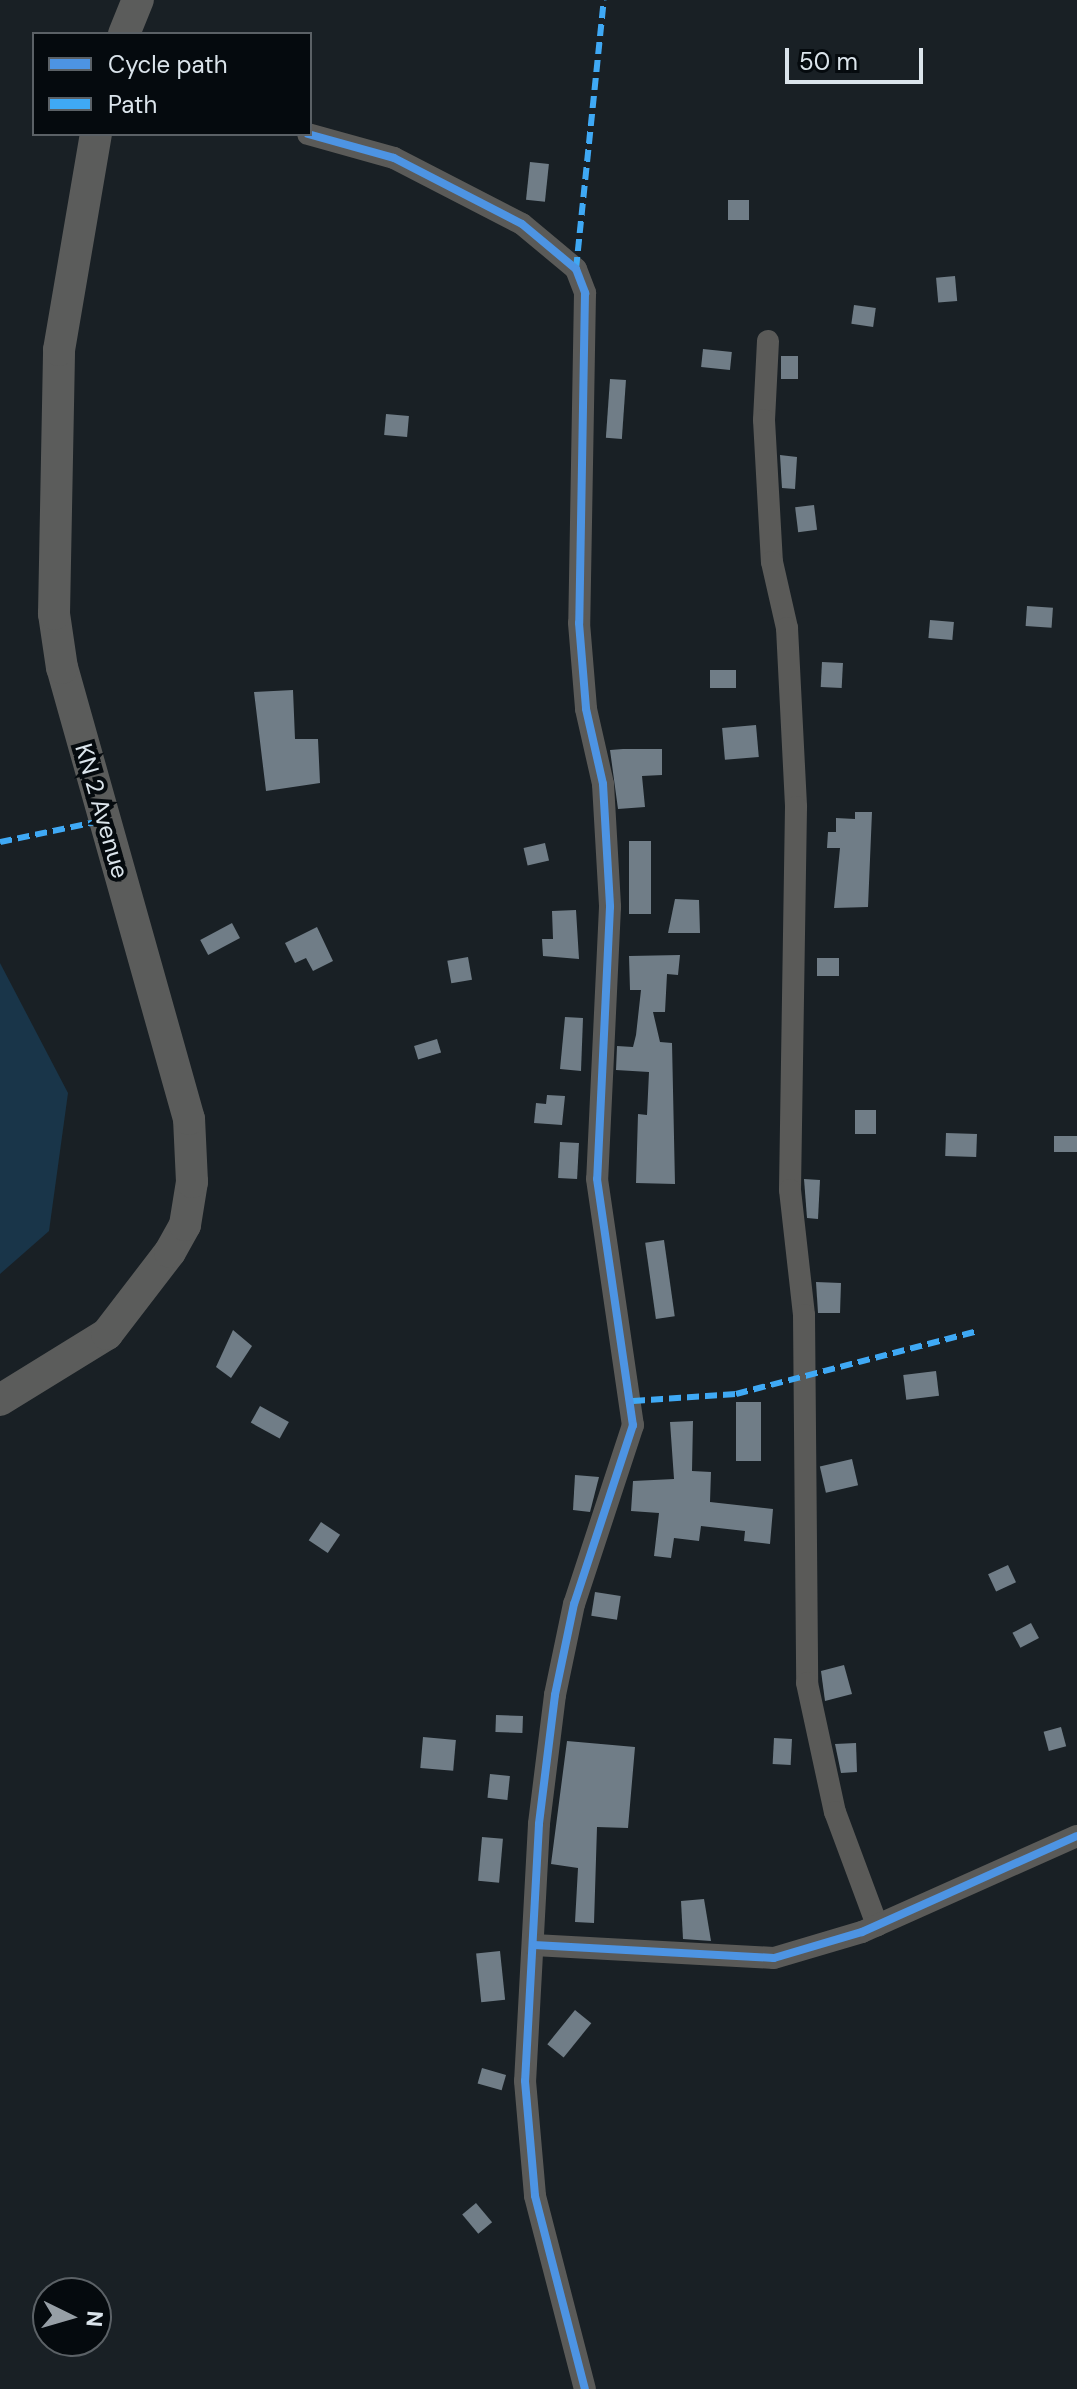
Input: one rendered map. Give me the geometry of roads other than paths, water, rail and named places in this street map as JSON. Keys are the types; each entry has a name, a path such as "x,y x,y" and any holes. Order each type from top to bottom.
{"main road":[{"path":"125,32 138,0"},
{"name":"KN 2 Avenue","path":"0,1400 107,1334 178,1238 192,1182 189,1119 62,668 54,614 59,350 96,136"}],"street":[{"path":"312,135 394,158 522,224 576,269 585,293 579,610 586,709 603,784 610,907 597,1179 633,1425 574,1604 555,1695 534,1945 528,2143 585,2389"},
{"path":"768,341 764,420 772,562 787,628 796,807 790,1190 805,1330 807,1683 835,1812 877,1925"},
{"path":"534,1945 774,1958 877,1925 1077,1836"}]}
